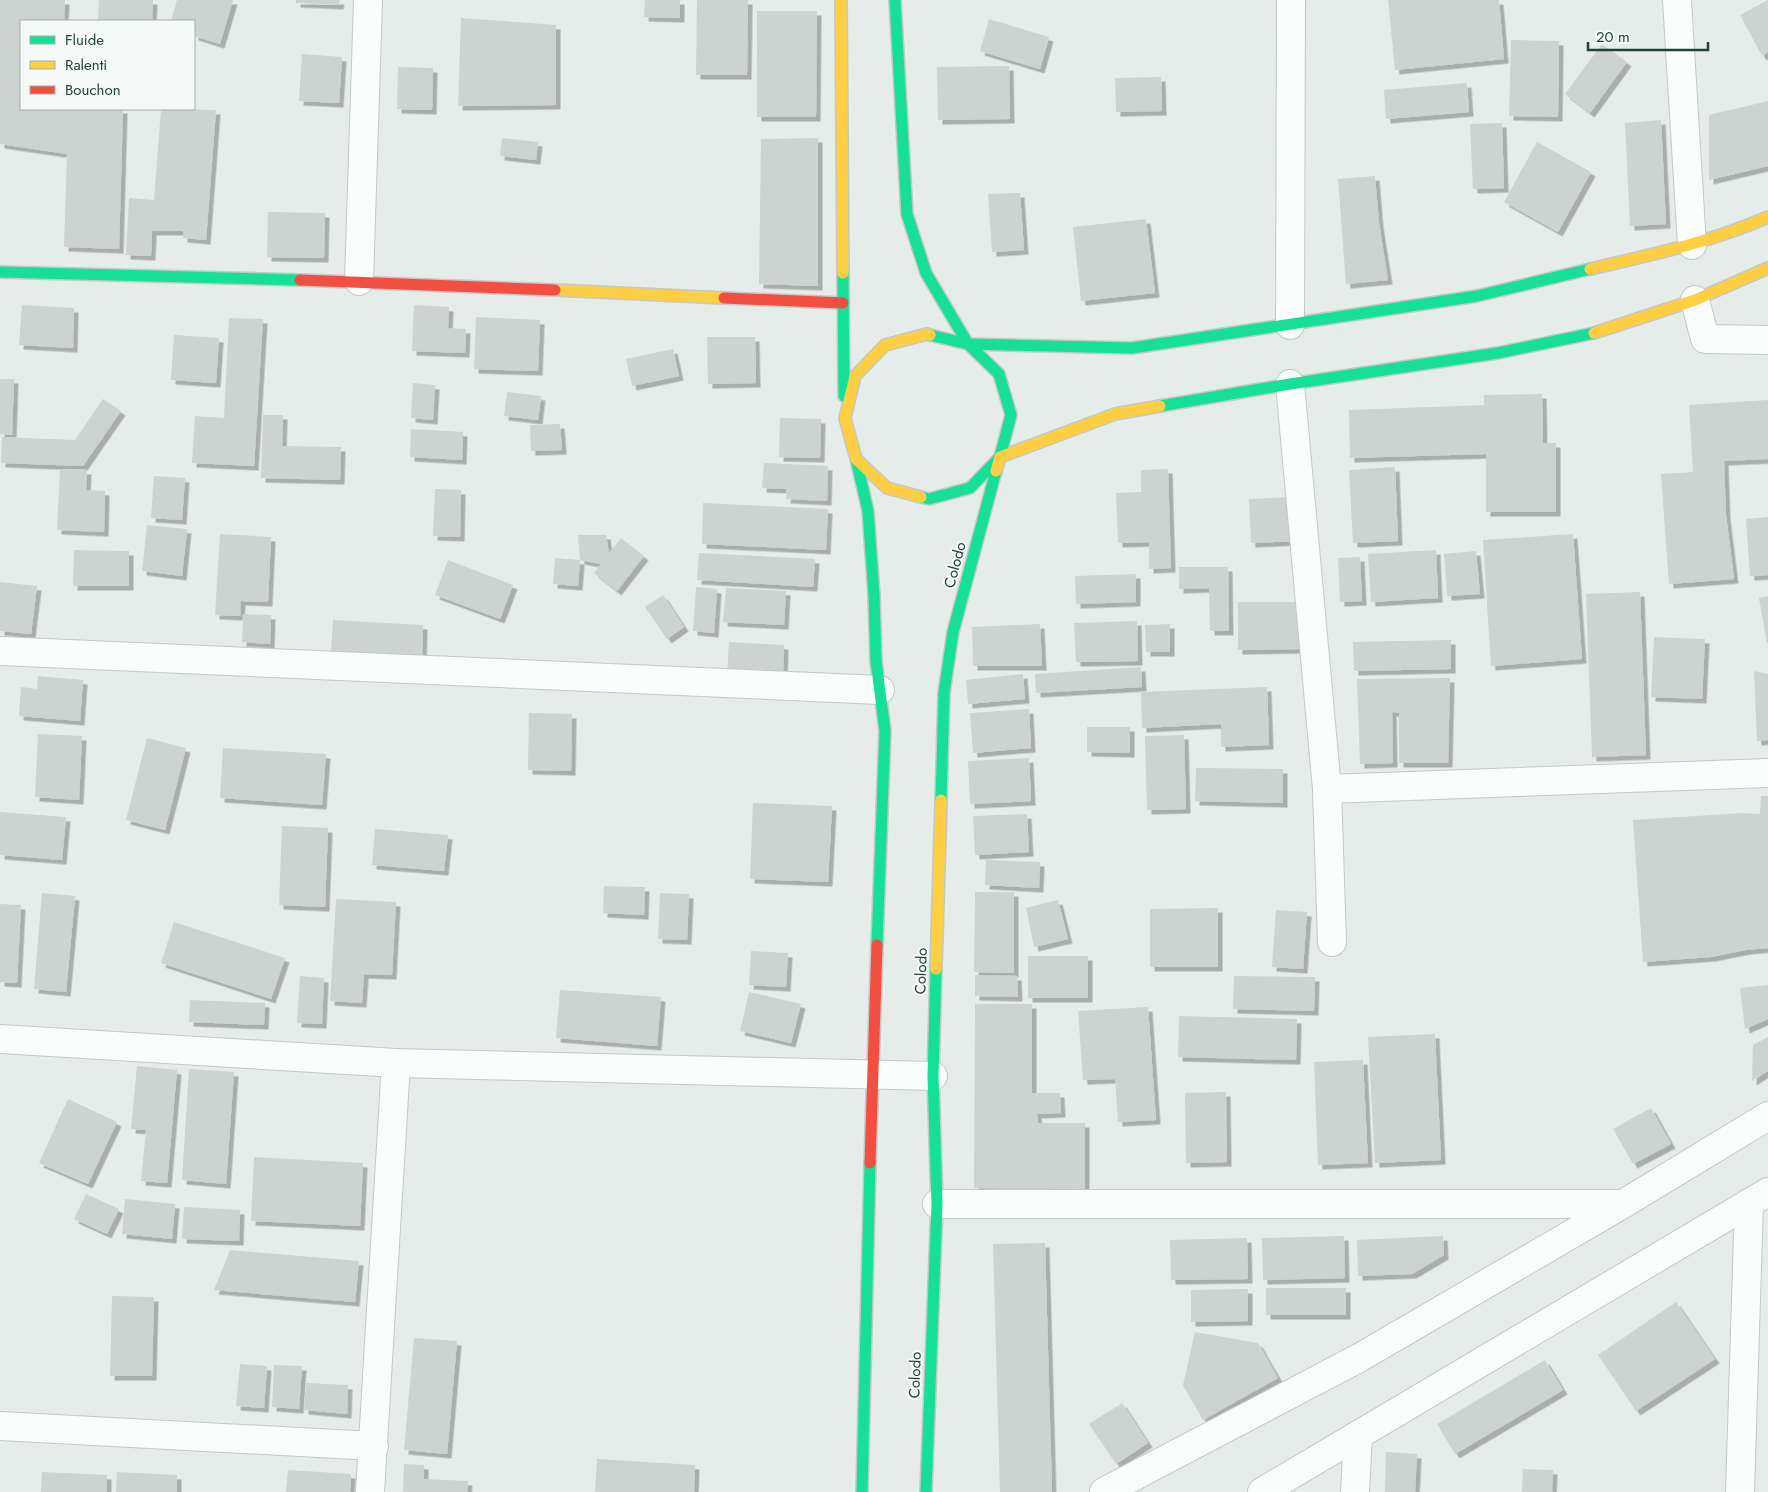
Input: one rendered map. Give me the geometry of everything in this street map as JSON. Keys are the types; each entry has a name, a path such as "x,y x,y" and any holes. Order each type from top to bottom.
{"main road":[{"path":"841,0 845,418 868,511 874,595 876,661 884,731 872,1074 862,1492"},
{"path":"895,0 907,214 926,273 968,344 999,374 1011,416 1000,457"},
{"path":"845,418 855,376 885,345 927,334 968,344 1132,348 1290,326 1478,296 1692,244 1745,227 1768,217"},
{"path":"856,459 887,488 929,499 970,488 1000,457 1115,414 1290,384 1498,353 1599,332 1695,300 1768,268"},
{"path":"0,272 359,281 843,303"},
{"name":"Colodo","path":"926,1492 937,1204 933,1076 944,694 953,632 1000,457"}],"street":[{"path":"359,281 368,0"},
{"path":"1290,326 1291,0"},
{"path":"1677,0 1692,244"},
{"path":"1695,300 1705,339 1768,340"},
{"path":"1290,384 1327,789 1332,942"},
{"path":"0,651 880,690"},
{"path":"1327,789 1768,773"},
{"path":"0,1039 396,1063 933,1076"},
{"path":"370,1492 396,1063"},
{"path":"1104,1492 1359,1358 1623,1204 1768,1116"},
{"path":"1262,1492 1759,1198"},
{"path":"1740,1492 1759,1198"},
{"path":"937,1204 1623,1204"},
{"path":"0,1426 374,1446"},
{"path":"1355,1492 1358,1435"}],"building":[{"path":"0,0 65,0 64,20 20,20 20,110 123,110 119,249 64,247 67,154 0,144"},
{"path":"99,0 153,0 152,20 98,20"},
{"path":"177,0 233,0 220,44 195,36 195,20 171,20"},
{"path":"296,0 340,0 339,5 296,3"},
{"path":"645,0 680,0 680,18 644,17"},
{"path":"697,0 748,0 747,75 696,75"},
{"path":"1388,0 1499,0 1504,59 1395,70"},
{"path":"1768,0 1768,52 1762,56 1740,15"},
{"path":"757,11 817,11 816,117 757,117"},
{"path":"461,18 556,25 556,105 458,106"},
{"path":"989,19 1049,37 1040,69 980,51"},
{"path":"1511,40 1559,41 1558,117 1509,116"},
{"path":"1602,44 1627,62 1590,113 1565,94"},
{"path":"302,54 342,57 339,103 299,101"},
{"path":"1009,66 1010,119 938,120 937,67"},
{"path":"398,67 433,68 432,110 397,109"},
{"path":"1161,77 1162,111 1116,112 1115,78"},
{"path":"1467,83 1469,112 1386,119 1384,90"},
{"path":"1768,101 1768,166 1709,180 1709,115"},
{"path":"161,110 216,110 206,240 183,238 183,231 152,231 151,256 126,255 129,198 154,200"},
{"path":"1661,120 1666,224 1630,226 1625,123"},
{"path":"1502,123 1504,188 1473,189 1470,124"},
{"path":"502,138 538,142 536,160 500,156"},
{"path":"818,138 818,286 759,284 761,139"},
{"path":"1537,142 1591,172 1558,232 1504,202"},
{"path":"1375,176 1379,223 1388,280 1346,284 1338,179"},
{"path":"1020,193 1024,250 992,252 988,194"},
{"path":"268,212 325,213 324,258 267,257"},
{"path":"1146,219 1155,293 1081,301 1073,227"},
{"path":"22,305 74,308 73,348 19,345"},
{"path":"414,305 449,307 448,328 466,329 465,353 412,351"},
{"path":"476,317 540,320 538,371 474,369"},
{"path":"229,318 263,319 254,466 192,463 195,416 224,418"},
{"path":"174,335 219,338 216,383 171,380"},
{"path":"707,337 755,337 756,383 708,384"},
{"path":"673,349 679,376 632,386 626,359"},
{"path":"0,379 14,379 12,435 0,434"},
{"path":"413,383 435,385 433,420 411,418"},
{"path":"507,392 541,396 538,420 504,416"},
{"path":"1542,394 1543,443 1556,443 1556,512 1486,512 1486,454 1350,458 1349,410 1484,405 1484,395"},
{"path":"103,399 121,411 83,466 1,463 2,437 75,440"},
{"path":"1768,400 1768,459 1724,461 1726,515 1734,579 1669,584 1661,474 1693,472 1689,405"},
{"path":"263,415 283,415 282,446 341,447 340,480 261,478"},
{"path":"780,418 821,419 820,458 779,457"},
{"path":"560,424 562,450 531,451 530,425"},
{"path":"411,429 463,432 462,460 410,457"},
{"path":"764,463 828,466 827,501 786,499 787,489 762,488"},
{"path":"1395,467 1398,541 1353,543 1349,470"},
{"path":"60,469 87,470 86,490 105,491 104,532 57,530"},
{"path":"1168,469 1171,568 1149,569 1149,542 1118,543 1116,493 1141,492 1141,470"},
{"path":"154,476 185,478 182,520 151,518"},
{"path":"435,489 461,490 460,537 433,536"},
{"path":"1293,497 1296,541 1251,543 1249,499"},
{"path":"703,503 828,509 826,550 702,544"},
{"path":"1768,517 1768,575 1750,576 1746,519"},
{"path":"147,525 187,529 182,576 142,571"},
{"path":"220,534 271,537 268,602 241,601 240,616 215,615"},
{"path":"1573,534 1582,659 1491,666 1483,540"},
{"path":"578,535 606,535 609,553 621,538 644,556 617,591 594,573 601,564 580,560"},
{"path":"74,550 129,551 129,586 73,586"},
{"path":"1436,550 1438,598 1371,602 1368,554"},
{"path":"1476,551 1480,594 1447,596 1444,554"},
{"path":"699,553 815,559 813,587 697,580"},
{"path":"1360,557 1362,601 1340,602 1338,558"},
{"path":"555,558 580,560 578,586 553,584"},
{"path":"448,560 513,585 500,619 435,595"},
{"path":"1179,567 1228,567 1229,631 1210,631 1209,588 1179,589"},
{"path":"1136,574 1136,602 1076,604 1075,576"},
{"path":"0,582 37,586 31,634 0,631"},
{"path":"696,587 717,589 714,633 693,631"},
{"path":"726,588 786,591 784,625 723,622"},
{"path":"1640,592 1646,755 1592,757 1586,594"},
{"path":"663,595 684,627 667,639 645,607"},
{"path":"1768,596 1768,643 1767,643 1759,598"},
{"path":"1238,602 1300,602 1300,649 1238,650"},
{"path":"243,614 271,615 270,644 242,642"},
{"path":"333,620 423,625 422,658 331,653"},
{"path":"1137,621 1138,661 1076,662 1074,623"},
{"path":"1040,624 1042,666 973,666 972,627"},
{"path":"1170,624 1170,652 1146,652 1145,625"},
{"path":"1654,637 1705,639 1702,699 1651,697"},
{"path":"1451,640 1451,669 1354,671 1353,642"},
{"path":"729,642 784,645 783,678 727,675"},
{"path":"1141,667 1142,687 1036,693 1035,674"},
{"path":"1754,671 1768,674 1768,740 1757,741"},
{"path":"1023,674 1025,699 968,704 966,680"},
{"path":"38,676 83,680 80,721 19,716 21,687 37,689"},
{"path":"1450,678 1448,763 1399,763 1399,713 1392,712 1393,763 1360,764 1357,679"},
{"path":"1267,687 1269,745 1221,747 1221,724 1142,728 1141,692"},
{"path":"1029,709 1031,748 973,753 970,713"},
{"path":"529,713 572,714 571,771 528,770"},
{"path":"1087,727 1130,727 1130,753 1087,752"},
{"path":"38,734 82,736 79,800 35,797"},
{"path":"1184,735 1186,809 1147,810 1145,736"},
{"path":"147,738 186,748 165,830 126,820"},
{"path":"223,748 326,754 322,805 220,798"},
{"path":"1029,758 1031,801 970,804 968,761"},
{"path":"1196,768 1283,769 1283,803 1195,801"},
{"path":"1761,796 1768,796 1768,948 1711,957 1643,962 1633,820 1742,813 1760,814"},
{"path":"753,803 832,806 828,882 750,879"},
{"path":"0,812 66,817 62,860 0,855"},
{"path":"1027,814 1029,852 975,855 973,816"},
{"path":"282,826 328,828 325,907 279,905"},
{"path":"375,829 448,835 444,871 372,865"},
{"path":"986,860 1040,862 1039,888 985,885"},
{"path":"604,886 645,887 644,915 603,913"},
{"path":"975,892 1014,892 1014,973 974,972"},
{"path":"42,893 75,896 66,992 34,989"},
{"path":"660,893 689,894 687,940 658,939"},
{"path":"336,899 396,902 392,975 364,974 362,1003 330,1001"},
{"path":"1058,900 1068,939 1034,947 1026,908"},
{"path":"0,904 21,905 17,983 0,982"},
{"path":"1218,908 1218,967 1150,967 1150,909"},
{"path":"1276,910 1307,912 1303,969 1272,967"},
{"path":"174,922 285,958 271,999 161,963"},
{"path":"751,951 788,953 786,987 749,985"},
{"path":"1028,956 1088,956 1088,998 1028,998"},
{"path":"975,975 1017,976 1018,997 975,996"},
{"path":"300,976 324,978 322,1024 297,1023"},
{"path":"1234,976 1315,977 1314,1011 1233,1009"},
{"path":"1768,985 1768,1019 1745,1029 1740,988"},
{"path":"560,990 661,997 657,1046 556,1038"},
{"path":"749,992 801,1004 791,1043 740,1031"},
{"path":"190,1000 265,1003 264,1025 189,1022"},
{"path":"975,1004 1032,1004 1032,1093 1060,1093 1061,1113 1037,1114 1038,1123 1085,1123 1085,1189 974,1188"},
{"path":"1148,1007 1156,1120 1118,1122 1115,1079 1083,1080 1078,1011"},
{"path":"1179,1016 1297,1019 1296,1060 1178,1057"},
{"path":"1435,1034 1441,1160 1375,1163 1368,1037"},
{"path":"1768,1037 1768,1071 1752,1081 1753,1045"},
{"path":"1363,1060 1368,1163 1318,1165 1314,1062"},
{"path":"137,1066 177,1070 167,1183 141,1181 146,1130 131,1129"},
{"path":"189,1069 234,1072 226,1184 182,1180"},
{"path":"1226,1092 1227,1162 1186,1163 1185,1093"},
{"path":"68,1099 117,1122 88,1184 39,1163"},
{"path":"1651,1108 1671,1144 1633,1164 1613,1129"},
{"path":"254,1157 363,1163 360,1226 251,1221"},
{"path":"86,1194 119,1209 107,1234 74,1219"},
{"path":"125,1199 175,1204 172,1239 122,1234"},
{"path":"184,1207 240,1210 239,1241 182,1239"},
{"path":"1344,1236 1345,1278 1263,1280 1262,1238"},
{"path":"1443,1236 1444,1255 1412,1274 1358,1276 1357,1240"},
{"path":"1247,1238 1248,1279 1171,1280 1170,1240"},
{"path":"1045,1243 1052,1492 1000,1492 993,1244"},
{"path":"230,1250 359,1261 355,1302 214,1290"},
{"path":"1266,1288 1346,1288 1346,1315 1266,1315"},
{"path":"1248,1289 1248,1321 1191,1322 1191,1290"},
{"path":"112,1296 154,1297 152,1376 110,1376"},
{"path":"1676,1302 1715,1359 1636,1411 1598,1355"},
{"path":"1195,1332 1258,1343 1278,1378 1203,1420 1183,1385"},
{"path":"414,1338 457,1341 447,1454 404,1450"},
{"path":"1545,1360 1563,1390 1455,1454 1437,1424"},
{"path":"240,1364 267,1366 264,1408 236,1406"},
{"path":"274,1365 302,1366 299,1409 272,1407"},
{"path":"306,1383 348,1385 347,1414 304,1410"},
{"path":"1122,1403 1148,1443 1116,1464 1089,1424"},
{"path":"1386,1452 1417,1454 1415,1492 1385,1492"},
{"path":"597,1459 695,1465 694,1492 595,1492"},
{"path":"404,1464 424,1465 424,1479 468,1481 467,1492 403,1492"},
{"path":"1523,1469 1553,1470 1552,1492 1522,1492"},
{"path":"288,1470 351,1474 350,1492 286,1492"},
{"path":"42,1472 107,1475 107,1492 41,1492"},
{"path":"117,1472 177,1475 177,1492 116,1492"}],"traffic: fast":[{"path":"895,0 907,214 926,273 968,344 999,374 1011,415 1000,457 970,488 929,499 921,497"},
{"path":"930,335 968,344 1132,348 1477,296 1590,269"},
{"path":"0,272 300,280"},
{"path":"843,273 844,396"},
{"path":"1160,406 1290,384 1498,353 1594,333"},
{"path":"856,459 868,511 874,595 876,661 885,731 877,945"},
{"path":"941,800 944,693 953,632 996,471"},
{"path":"926,1492 937,1204 933,1076 936,969"},
{"path":"862,1492 870,1163"}],"traffic: slow":[{"path":"841,0 843,273"},
{"path":"1590,269 1703,241 1768,217"},
{"path":"1594,333 1695,300 1768,268"},
{"path":"555,290 724,298"},
{"path":"921,497 887,488 856,459 845,418 855,376 885,345 927,334 930,335"},
{"path":"996,471 1000,457 1115,414 1160,406"},
{"path":"936,969 941,800"}],"traffic: jam":[{"path":"300,280 555,290"},
{"path":"724,298 843,303"},
{"path":"870,1163 877,945"}]}
